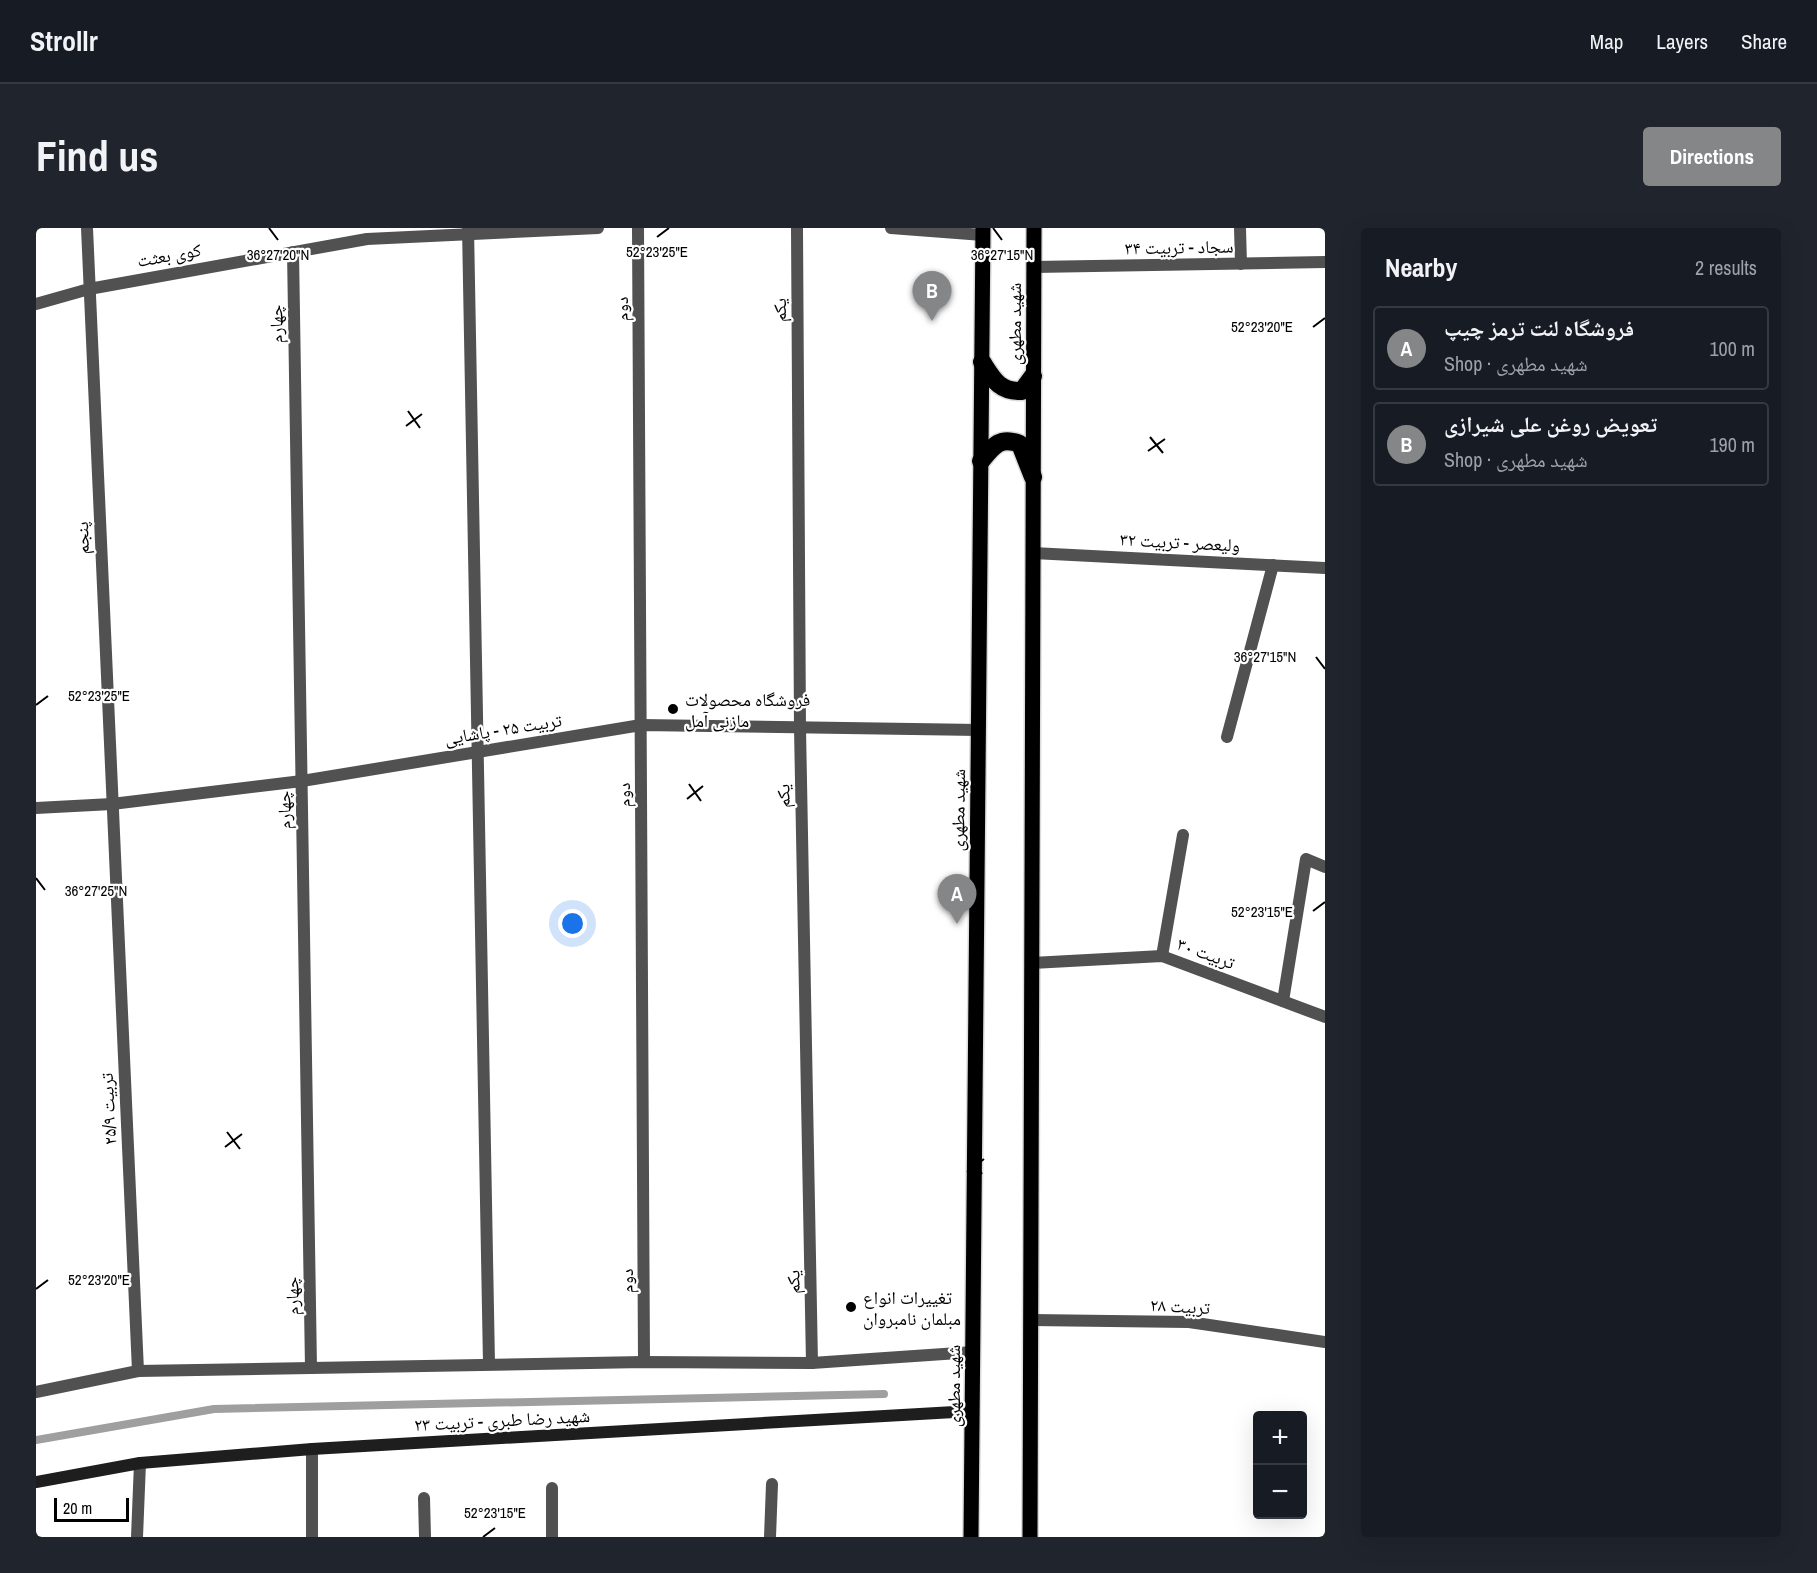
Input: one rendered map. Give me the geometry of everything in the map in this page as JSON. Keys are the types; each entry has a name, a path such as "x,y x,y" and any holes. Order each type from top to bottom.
{"highway":[{"path":"982,362 997,386 1010,392 1022,391 1034,376"},
{"path":"981,461 996,443 1008,440 1020,444 1033,477"}],"main road":[{"name":"شهید مطهری","path":"1030,1537 1034,228"},
{"name":"شهید مطهری","path":"971,1537 983,232"},
{"name":"شهید رضا طبری - تربیت ۲۳","path":"36,1482 140,1463 312,1449 972,1411"}],"street":[{"name":"پنجم","path":"87,228 114,846"},
{"name":"کوی بعثت","path":"36,304 89,289 367,239 468,231 598,228"},
{"name":"دوم","path":"638,228 644,1362"},
{"name":"یکم","path":"797,228 800,728 812,1363"},
{"path":"891,228 983,232"},
{"path":"1240,228 1241,264"},
{"path":"468,231 489,1364"},
{"name":"چهارم","path":"293,252 311,1368"},
{"name":"سجاد - تربیت ۳۴","path":"1034,267 1325,262"},
{"name":"ولیعصر - تربیت ۳۲","path":"1033,552 1325,568"},
{"path":"1227,737 1273,565"},
{"name":"تربیت ۲۵ - پاشایی","path":"36,808 112,804 302,780 641,725 979,730"},
{"path":"1162,956 1183,835"},
{"name":"تربیت ۲۵/۹","path":"114,846 138,1371"},
{"path":"1283,1001 1306,859 1325,867"},
{"name":"تربیت ۳۰","path":"1032,963 1162,956 1325,1017"},
{"name":"تربیت ۲۸","path":"1031,1320 1188,1322 1325,1342"},
{"path":"36,1392 138,1371 644,1362 812,1363 973,1352"},
{"path":"312,1449 312,1537"},
{"path":"137,1537 140,1463"},
{"path":"771,1537 772,1484"},
{"path":"552,1488 552,1537"},
{"path":"424,1498 426,1537"}],"waterway":[{"path":"36,1440 214,1409 884,1394"}],"place":[{"name":"تعویض روغن علی شیرازی","path":"932,321"},
{"name":"فروشگاه محصولات مازنی آمل","path":"673,709"},
{"name":"فروشگاه لنت ترمز چیپ","path":"957,924"},
{"name":"تغییرات انواع مبلمان نامبروان","path":"851,1307"}]}
